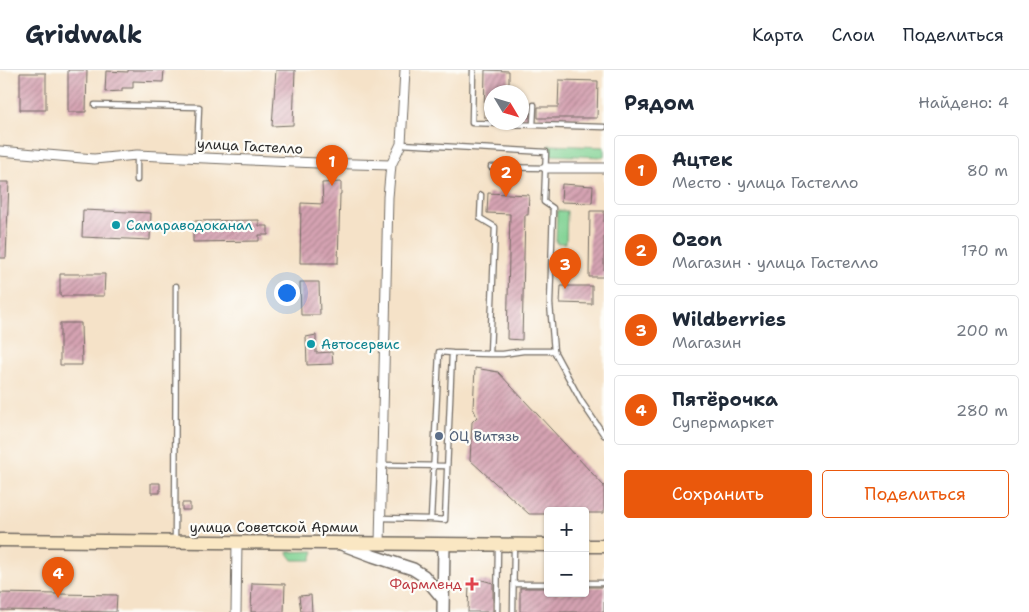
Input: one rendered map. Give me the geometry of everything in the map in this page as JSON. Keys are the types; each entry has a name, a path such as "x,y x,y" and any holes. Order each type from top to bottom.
{"main road":[{"name":"улица Советской Армии","path":"0,540 544,545"},
{"path":"589,546 604,546"}],"street":[{"path":"380,543 388,197 391,165 400,144 405,70"},
{"name":"улица Гастелло","path":"0,151 94,159 137,155 391,165"},
{"path":"546,168 604,168"},
{"path":"236,612 237,542"},
{"path":"338,543 413,568 424,576 443,600"},
{"path":"443,612 444,544"}],"lane":[{"path":"473,70 472,123 604,127"},
{"path":"95,105 199,107 197,158"},
{"path":"533,125 534,105"},
{"path":"400,144 546,152 544,202 553,208 550,304 554,351 581,401 604,435"},
{"path":"137,155 137,180"},
{"path":"491,167 546,168"},
{"path":"481,195 480,218 495,228 490,354"},
{"path":"174,541 176,286"},
{"path":"431,520 439,352 503,354 523,350 554,351"},
{"path":"381,518 445,520 452,353"},
{"path":"382,465 447,466"},
{"path":"498,544 498,612"},
{"path":"513,612 514,544"},
{"path":"589,583 604,583"},
{"path":"514,584 544,584"}],"green space":[{"path":"549,145 604,147 604,157 549,155"},
{"path":"557,211 567,211 566,243 556,243"},
{"path":"314,551 311,560 293,560 287,552"}],"building":[{"path":"68,70 87,70 86,112 68,112"},
{"path":"128,70 164,70 163,82 133,81 133,88 122,88 122,91 105,92 106,71 128,72"},
{"path":"276,70 295,70 293,125 272,126"},
{"path":"485,70 509,71 509,85 485,85"},
{"path":"20,73 46,73 46,110 20,110"},
{"path":"559,80 598,81 597,118 538,118 538,107 558,107"},
{"path":"0,182 9,182 6,258 0,258"},
{"path":"341,182 338,263 300,263 301,203 323,204 322,183"},
{"path":"562,184 593,186 592,203 561,202"},
{"path":"488,193 529,195 528,215 525,215 522,340 507,339 510,214 487,213"},
{"name":"Самараводоканал","path":"83,210 151,213 150,240 82,237"},
{"path":"590,211 604,211 604,277 589,277"},
{"path":"259,220 259,226 268,226 268,235 259,235 259,241 193,242 193,221"},
{"path":"60,274 105,274 104,296 60,296"},
{"path":"300,282 319,282 320,315 301,315"},
{"path":"561,286 592,286 592,304 560,303"},
{"path":"60,323 81,323 82,365 60,365"},
{"name":"Автосервис","path":"316,335 316,353 332,352 333,364 307,365 306,337"},
{"path":"475,368 498,372 604,486 604,513 589,513 589,507 544,507 544,514 529,514 470,460 472,422 477,417 473,408"},
{"path":"151,483 160,483 160,493 151,493"},
{"path":"182,503 190,503 190,510 182,510"},
{"path":"482,580 493,583 493,612 468,612 469,583"},
{"path":"252,583 285,584 284,612 251,612"},
{"path":"589,587 604,587 604,612 520,612 520,588 544,588 544,597 589,597"},
{"path":"0,593 117,595 116,612 0,610"},
{"path":"311,595 312,612 301,612 299,596"}],"place":[{"name":"Ацтек","path":"332,186"},
{"name":"Ozon","path":"506,197"},
{"name":"Самараводоканал","path":"116,225"},
{"name":"Wildberries","path":"565,289"},
{"name":"Автосервис","path":"311,344"},
{"name":"ОЦ Витязь","path":"439,436"},
{"name":"Фармленд","path":"472,584"},
{"name":"Пятёрочка","path":"58,598"}]}
